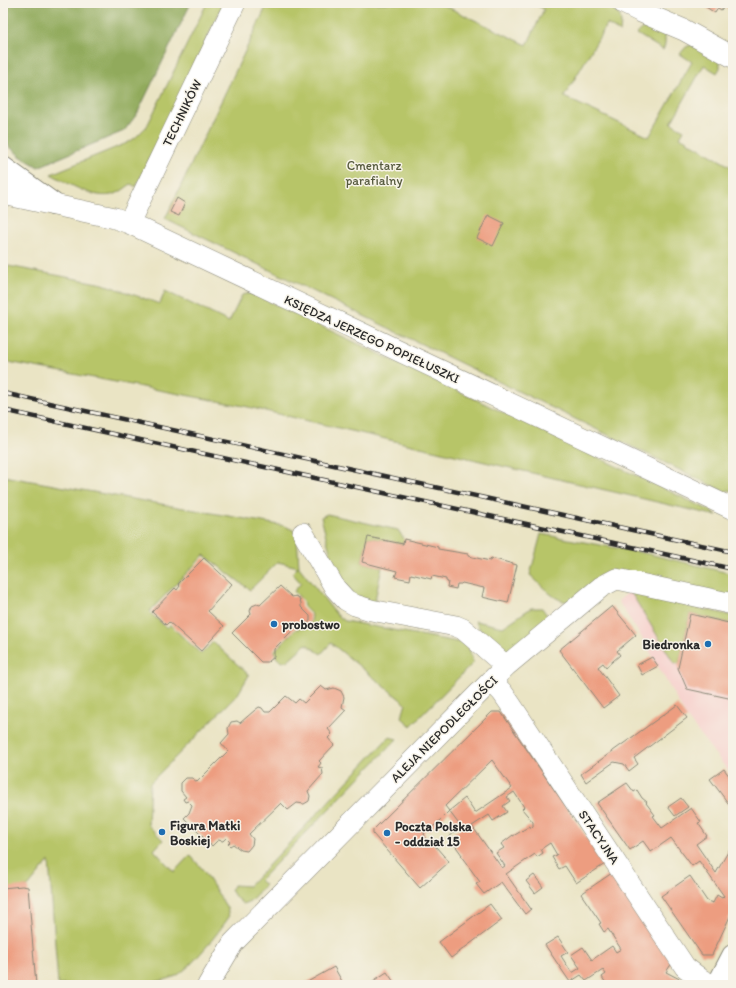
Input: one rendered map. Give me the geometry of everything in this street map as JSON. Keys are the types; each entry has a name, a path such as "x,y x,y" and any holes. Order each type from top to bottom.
{"main road":[{"path":"3,168 53,204"},
{"path":"718,985 733,956"}],"street":[{"name":"TECHNIKÓW","path":"129,223 235,3"},
{"path":"623,3 684,30 733,57"},
{"name":"KSIĘDZA JERZEGO POPIEŁUSZKI","path":"3,194 114,218 129,223 733,509"},
{"path":"303,534 335,588 346,600 355,605 371,610 463,629 506,666"},
{"name":"ALEJA NIEPODLEGŁOŚCI","path":"208,985 216,969 233,943 491,681 506,666 601,587 616,579 733,604"},
{"name":"STACYJNA","path":"491,681 502,692 511,705 685,967 702,980 713,985"}],"shaded area":[{"path":"630,591 733,616 733,777 687,718 644,641 618,601"}],"green space":[{"path":"3,3 191,3 137,114 124,131 38,167 20,156 3,141"},
{"path":"207,3 224,3 136,187 131,184 115,194 107,196 99,195 82,190 51,174 127,143 135,138 147,126"},
{"name":"Cmentarz parafialny","path":"268,3 439,3 527,45 544,9 532,3 602,3 612,8 620,16 620,32 607,24 564,97 649,137 692,62 680,54 686,47 691,45 720,58 720,68 717,73 704,65 671,123 684,130 680,137 733,168 733,492 729,490 725,492 165,219"},
{"path":"648,26 653,26 663,33 665,37 665,45 663,50 637,34"},
{"path":"3,265 103,284 160,304 165,291 229,322 242,295 251,293 711,511 717,516 244,406 3,361"},
{"path":"3,476 285,526 293,530 297,535 299,567 336,614 345,621 468,644 473,663 411,726 401,717 406,704 331,643 321,654 306,644 287,661 281,662 276,657 275,650 296,629 304,628 311,622 312,615 304,607 303,601 294,591 301,583 292,573 298,567 278,562 250,590 204,555 149,612 167,628 170,625 201,654 213,642 249,675 238,694 150,783 148,825 163,840 154,850 174,872 190,855 204,871 227,908 229,917 197,958 182,972 165,980 118,985 58,985 49,861 28,887 3,888"},
{"path":"327,514 398,530 404,539 403,544 368,537 362,562 382,567 374,605 355,600 337,579 321,517"},
{"path":"541,534 649,554 733,574 733,597 631,575 570,602 564,601 553,596 530,575"},
{"path":"630,591 733,616 733,624 690,614 679,664 674,663"},
{"path":"531,608 542,608 549,618 508,653 492,644 475,621 503,627"},
{"path":"389,737 397,739 260,880 265,885 250,901 243,904 236,898 231,890 233,885 249,886"}],"building":[{"path":"709,3 733,3 733,10 732,11 724,6 721,10 718,8 715,13 706,7"},
{"path":"177,198 185,203 179,216 170,212"},
{"path":"488,215 504,223 493,246 477,238"},
{"path":"368,537 403,544 404,539 438,547 438,549 468,554 468,556 490,561 491,558 517,565 508,603 482,597 484,588 462,583 457,584 456,589 447,587 448,582 446,579 432,576 431,579 411,574 410,580 395,577 397,571 362,562"},
{"path":"204,558 232,584 208,611 224,626 201,651 169,622 166,625 152,612 175,588 177,590 180,586 178,584"},
{"name":"probostwo","path":"280,586 292,597 296,596 299,598 301,607 310,616 310,621 303,627 296,627 274,649 274,657 268,662 261,662 232,633 251,614 250,611 252,606 257,604 260,605"},
{"path":"612,606 636,635 617,651 620,655 606,667 603,663 598,667 619,696 603,708 559,650"},
{"name":"Biedronka","path":"690,614 733,624 733,699 687,689 678,668"},
{"path":"652,657 658,666 642,675 637,665"},
{"path":"321,686 326,690 334,688 341,691 344,697 342,707 346,710 328,729 332,734 328,738 334,745 319,761 321,763 318,767 322,768 323,774 308,791 310,796 309,801 304,804 297,803 288,810 281,803 249,834 253,839 252,845 247,851 241,850 233,844 230,846 228,844 230,842 226,838 223,841 218,840 212,846 184,818 189,813 192,805 188,801 185,802 183,799 186,797 181,791 181,783 186,778 192,778 197,782 228,751 221,743 229,734 228,728 231,722 237,721 240,723 259,707 265,712 270,712 286,696 295,703 299,699 304,703"},
{"path":"677,705 687,718 634,758 638,764 629,771 624,764 614,762 586,782 581,774"},
{"path":"492,712 501,712 605,864 576,883 565,866 559,869 552,857 557,855 550,843 541,849 543,853 537,857 535,854 506,874 531,909 525,914 501,882 484,894 476,884 480,882 449,837 461,827 449,811 429,831 427,829 424,831 425,840 427,843 430,840 449,862 420,888 373,834 373,830","holes":["492,760 512,788 475,813 465,798 449,811 445,806","514,792 524,807 522,809 533,822 533,826 531,828 530,826 513,835 501,844 504,848 496,853 505,866 502,868 472,826 489,815 493,821 507,812 503,806 510,801 507,797"]},
{"path":"724,769 733,781 733,805 731,807 710,779"},
{"path":"627,783 634,792 637,790 642,798 647,802 646,803 655,815 653,816 662,828 691,808 701,822 698,823 707,836 696,844 716,873 733,843 733,910 712,955 702,955 661,896 690,876 707,901 713,903 717,895 722,898 724,896 699,861 692,866 671,838 651,852 643,841 630,850 597,803"},
{"path":"681,798 688,807 675,816 668,807"},
{"path":"612,873 672,963 666,972 691,985 607,985 602,977 606,974 603,970 586,981 581,975 570,982 545,945 558,937 568,952 561,956 572,973 580,968 571,955 583,947 592,960 612,946 616,952 621,949 608,929 604,932 599,924 601,923 581,894"},
{"path":"534,875 543,887 535,893 526,881"},
{"path":"22,886 28,887 36,985 3,985 3,888"},
{"path":"490,904 502,920 451,958 439,942"},
{"path":"334,967 344,985 302,985"},
{"path":"387,972 396,985 376,985 373,981"}],"railway":[{"path":"3,393 733,552"},
{"path":"3,410 733,569"}],"place":[{"name":"probostwo","path":"274,624"},
{"name":"Biedronka","path":"708,644"},
{"name":"Figura Matki Boskiej","path":"162,832"},
{"name":"Poczta Polska - oddział 15","path":"387,833"}]}
